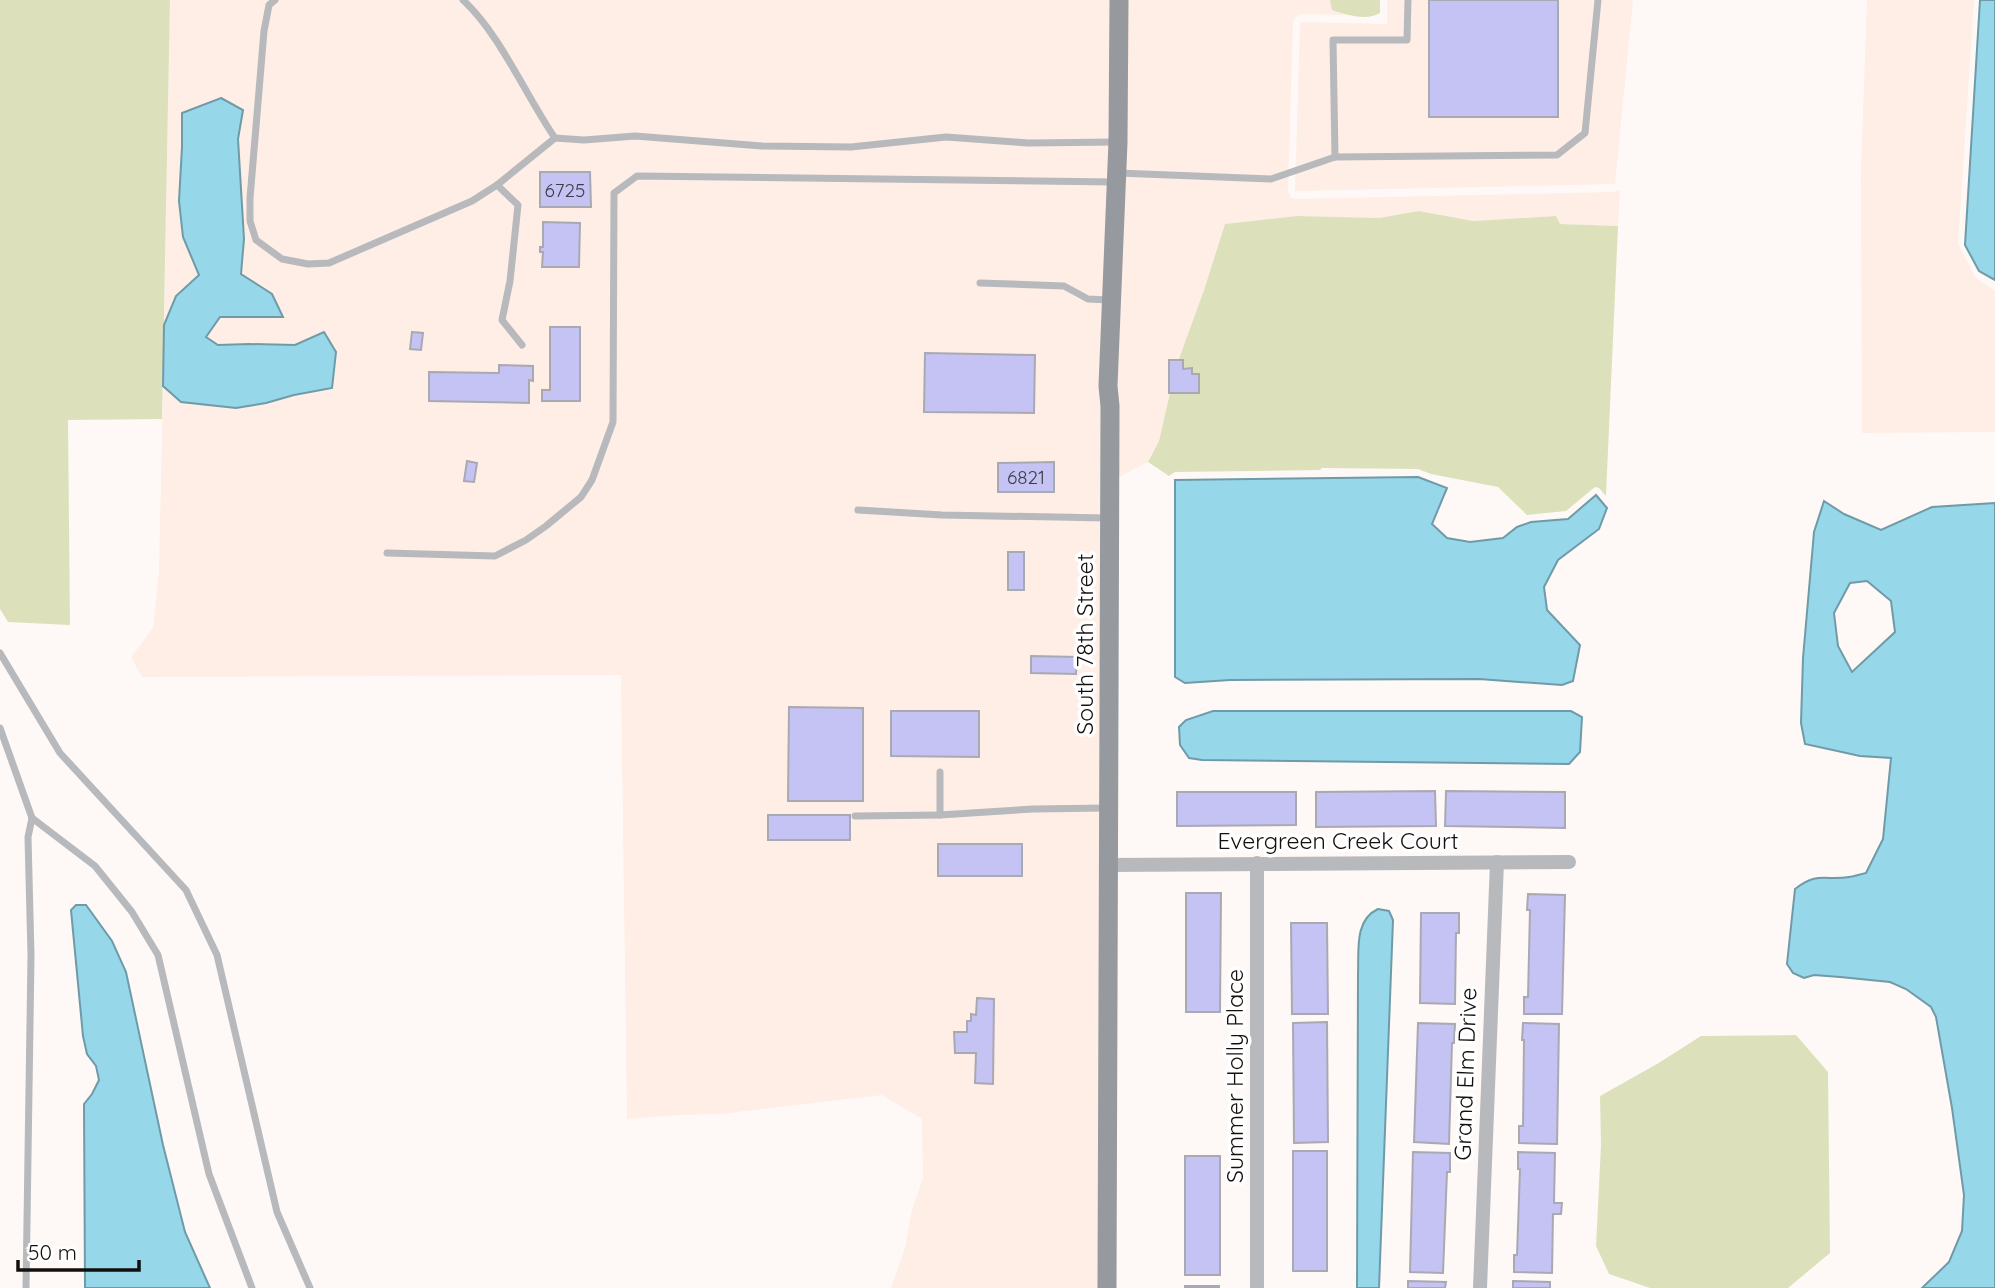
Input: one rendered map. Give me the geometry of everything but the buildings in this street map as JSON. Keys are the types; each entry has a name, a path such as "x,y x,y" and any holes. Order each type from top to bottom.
{"street":[{"name":"South 78th Street","path":"1107,1288 1108,386 1118,142 1119,0"},
{"name":"Grand Elm Drive","path":"1480,1288 1497,862"},
{"name":"Evergreen Creek Court","path":"1108,864 1569,862"},
{"name":"Summer Holly Place","path":"1257,863 1257,1288"}],"lane":[{"path":"275,0 269,5 264,31 250,221 256,240 282,259 308,264 329,263 472,201 497,185 555,138 584,140 635,136 762,146 851,146 946,137 1028,143 1118,142"},
{"path":"463,0 488,29 555,138"},
{"path":"1335,157 1333,40 1407,40 1408,0"},
{"path":"387,552 495,556 526,540 581,497 592,480 613,422 614,193 637,176 1271,179 1335,157 1557,155 1585,132 1598,0"},
{"path":"497,185 518,205 502,320 522,345"},
{"path":"980,283 1063,286 1088,299 1113,301"},
{"path":"858,510 942,515 1108,518"},
{"path":"0,653 60,753 186,890 217,955 277,1212 310,1288"},
{"path":"0,728 32,818 28,837 31,956 26,1288"},
{"path":"940,772 940,815"},
{"path":"856,816 1108,808"},
{"path":"32,818 95,866 132,912 158,955 209,1174 253,1288"}],"shaded area":[{"path":"170,0 1111,0 1110,142 1101,407 1099,1288 891,1288 905,1248 912,1210 923,1178 922,1119 882,1095 720,1114 627,1119 621,675 142,677 131,657 153,628 159,574 163,386 181,402 236,408 266,403 332,388 336,352 324,332 295,345 218,345 206,337 220,316 282,317 272,294 241,274 244,239 238,139 243,110 182,113 183,237 199,275 176,296 164,325"},
{"path":"1128,0 1330,0 1333,10 1346,15 1301,14 1293,22 1288,191 1291,198 1620,190 1618,226 1560,224 1556,216 1473,221 1419,211 1379,218 1297,216 1225,224 1176,367 1159,441 1148,462 1117,478 1117,386"},
{"path":"1387,0 1633,0 1615,184 1295,191 1300,22 1387,24"},
{"path":"1867,0 1974,0 1958,244 1975,277 1995,291 1995,432 1862,433 1861,171"}],"green space":[{"path":"0,0 170,0 162,419 68,420 70,625 8,622 0,609"},
{"path":"1330,0 1380,0 1380,13 1363,17 1344,14 1332,10"},
{"path":"1419,211 1473,221 1556,216 1560,224 1618,226 1606,496 1595,487 1566,511 1527,515 1498,487 1418,469 1322,468 1175,472 1169,476 1148,462 1159,441 1176,367 1225,224 1297,216 1379,218"},
{"path":"1796,1035 1828,1072 1830,1253 1788,1288 1650,1288 1609,1274 1596,1246 1601,1145 1600,1096 1701,1036"}],"water":[{"path":"1980,0 1995,0 1995,280 1979,271 1965,245"},
{"path":"221,98 243,110 238,139 244,239 241,274 272,294 283,317 220,317 206,337 218,345 295,345 324,332 336,352 332,388 236,408 181,402 163,386 164,325 176,296 199,275 183,237 179,201 182,113"},
{"path":"1418,477 1447,488 1432,524 1447,538 1470,542 1503,538 1517,527 1531,522 1568,519 1596,495 1607,508 1599,529 1558,560 1544,587 1547,610 1580,645 1573,681 1562,685 1479,679 1230,680 1185,683 1175,677 1175,480"},
{"path":"1824,501 1844,514 1881,530 1932,507 1995,503 1995,1288 1922,1288 1949,1262 1962,1231 1964,1195 1952,1108 1936,1017 1931,1007 1906,989 1890,982 1814,975 1804,978 1793,973 1787,964 1795,889 1816,878 1851,877 1866,873 1883,839 1891,758 1860,756 1805,744 1801,723 1803,658 1814,532","holes":["1867,581 1891,601 1895,632 1852,672 1838,646 1834,613 1850,583"]},
{"path":"1213,711 1571,711 1582,717 1580,752 1569,764 1189,758 1180,745 1179,727 1186,720"},
{"path":"76,905 86,905 112,941 126,972 163,1145 185,1232 210,1288 85,1288 84,1104 99,1080 96,1066 87,1054 83,1036 71,910"},
{"path":"1378,909 1389,911 1393,920 1379,1288 1357,1288 1358,946 1361,928 1370,914"}]}
